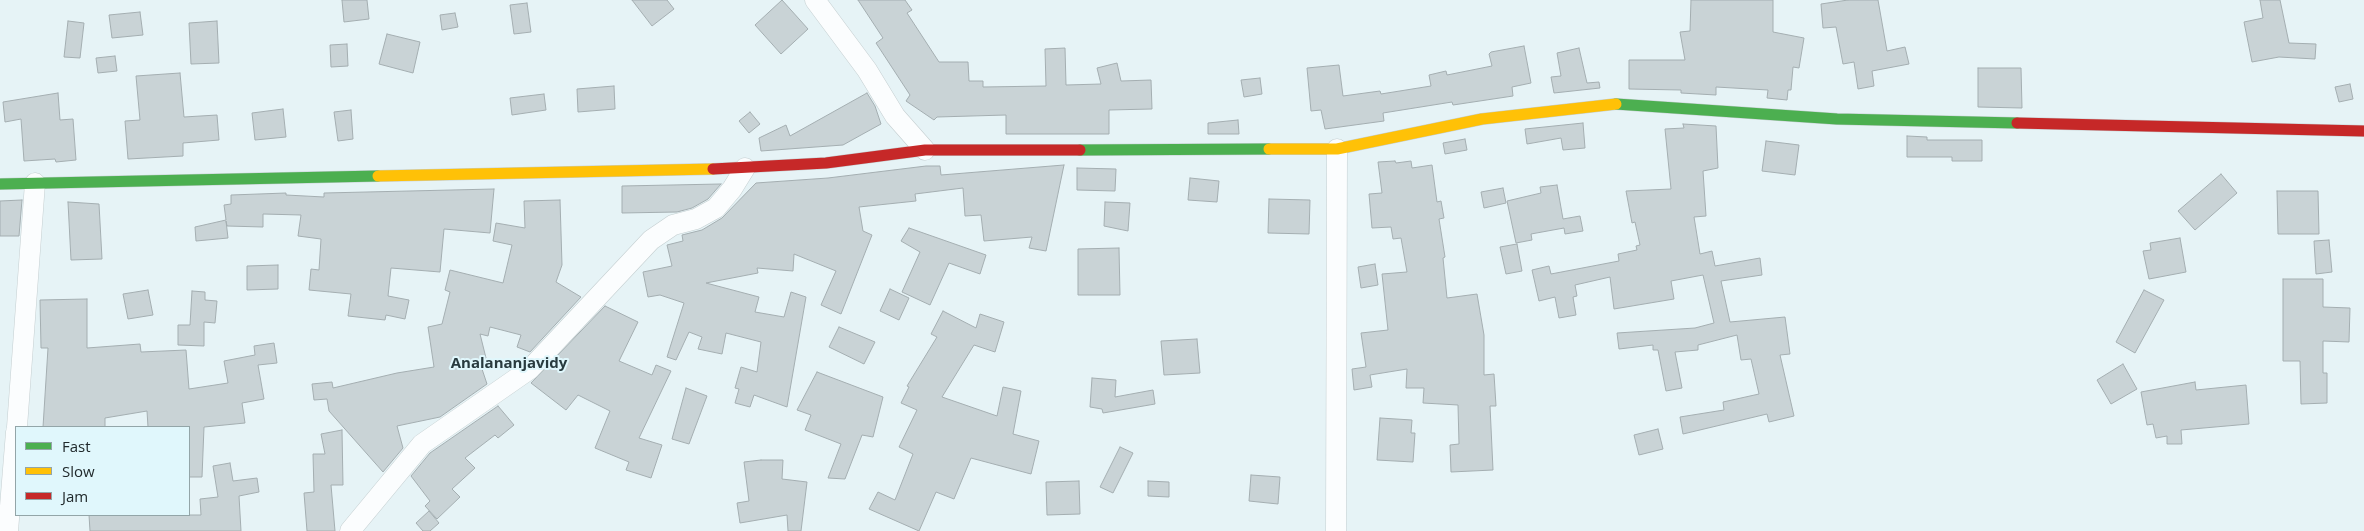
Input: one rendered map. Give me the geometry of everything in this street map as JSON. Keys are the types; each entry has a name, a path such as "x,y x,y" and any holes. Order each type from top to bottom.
{"street":[{"path":"815,0 867,70 895,116 925,150"},
{"path":"0,184 744,168 826,164 925,150 1337,149 1482,119 1607,103 1837,118 2364,130"},
{"path":"1336,531 1337,149"},
{"path":"350,531 422,444 530,369 650,240 674,225 696,219 716,208 732,189 744,168"},
{"path":"17,426 35,183"},
{"path":"8,531 15,444"}],"building":[{"path":"342,0 367,0 369,19 344,22"},
{"path":"632,0 667,0 674,9 652,26"},
{"path":"782,0 808,29 781,54 755,25"},
{"path":"858,0 905,0 912,10 907,13 939,62 968,62 969,81 983,81 983,87 1046,86 1045,49 1065,48 1066,85 1101,84 1097,68 1117,63 1121,81 1151,80 1152,109 1109,110 1109,134 1006,134 1006,115 937,117 934,120 906,101 910,95 876,43 883,38"},
{"path":"1691,0 1773,0 1773,32 1804,38 1799,68 1793,67 1791,90 1788,90 1787,100 1767,98 1768,90 1716,87 1716,95 1681,93 1681,90 1629,89 1629,60 1685,60 1680,32 1690,31"},
{"path":"1848,0 1878,0 1887,51 1905,47 1909,64 1872,71 1874,86 1858,89 1854,62 1843,64 1836,27 1823,28 1821,4"},
{"path":"2260,0 2280,0 2289,43 2316,44 2315,59 2279,57 2252,62 2244,22 2263,18"},
{"path":"527,3 531,32 514,34 510,5"},
{"path":"140,12 143,35 112,38 109,15"},
{"path":"455,13 458,27 442,30 440,15"},
{"path":"68,21 84,23 80,58 64,57"},
{"path":"217,21 219,63 191,64 189,23"},
{"path":"387,34 420,42 413,73 379,64"},
{"path":"347,44 348,66 331,67 330,45"},
{"path":"1524,46 1531,83 1512,87 1513,96 1453,105 1452,102 1383,113 1384,121 1325,129 1321,110 1311,111 1307,68 1339,65 1343,96 1380,91 1381,94 1431,86 1429,75 1446,71 1447,75 1492,66 1489,54 1491,52"},
{"path":"1579,48 1587,83 1599,82 1600,88 1554,93 1551,77 1561,76 1557,53"},
{"path":"115,56 117,71 98,73 96,58"},
{"path":"1978,68 2021,68 2022,108 1978,107"},
{"path":"180,73 184,117 217,115 219,140 183,143 183,156 128,159 125,121 140,120 136,76"},
{"path":"1260,78 1262,94 1244,97 1241,80"},
{"path":"2350,84 2353,99 2339,102 2335,87"},
{"path":"614,86 615,109 578,112 577,89"},
{"path":"58,93 60,120 73,119 76,160 56,162 55,159 24,161 21,119 5,122 3,102"},
{"path":"867,93 875,106 881,124 843,145 761,151 759,138 786,125 790,136"},
{"path":"544,94 546,110 512,115 510,98"},
{"path":"283,109 286,137 255,140 252,113"},
{"path":"351,110 353,139 338,141 334,112"},
{"path":"750,112 760,124 749,133 739,121"},
{"path":"1238,120 1239,134 1208,134 1208,123"},
{"path":"1583,123 1585,148 1563,150 1561,138 1527,144 1525,129"},
{"path":"1683,124 1716,126 1718,168 1703,171 1706,216 1694,217 1700,254 1712,251 1715,266 1760,258 1762,275 1721,281 1730,322 1785,317 1790,354 1780,355 1794,416 1769,422 1767,414 1683,434 1680,417 1724,410 1723,402 1759,394 1751,359 1741,360 1737,335 1698,345 1698,350 1675,352 1682,388 1666,391 1658,350 1653,350 1653,345 1619,349 1617,333 1695,328 1714,323 1703,275 1671,281 1674,299 1614,309 1610,277 1575,285 1577,296 1573,297 1576,315 1559,318 1555,297 1539,301 1532,270 1549,266 1551,274 1619,261 1618,254 1637,250 1636,246 1640,245 1635,222 1632,223 1626,191 1671,189 1665,129 1684,128"},
{"path":"1907,136 1927,137 1927,140 1982,140 1982,161 1952,161 1952,157 1907,157"},
{"path":"1465,139 1467,150 1445,154 1443,143"},
{"path":"1766,141 1799,145 1795,175 1762,171"},
{"path":"1395,161 1396,163 1411,161 1412,168 1432,165 1437,202 1441,201 1444,218 1439,219 1445,257 1443,258 1447,298 1477,294 1484,335 1484,375 1494,374 1496,406 1490,406 1493,470 1451,472 1450,445 1459,444 1458,405 1423,403 1424,388 1406,388 1407,369 1370,375 1372,387 1354,390 1352,369 1366,367 1361,333 1388,330 1382,274 1407,272 1401,238 1393,239 1391,227 1372,228 1369,194 1382,193 1378,162"},
{"path":"1064,165 1046,251 1029,248 1032,237 984,241 981,215 965,216 963,188 915,194 916,201 859,207 863,231 872,235 841,314 821,305 836,271 794,254 793,271 757,268 758,273 706,283 759,297 755,312 784,317 791,292 806,297 787,407 754,395 750,407 735,403 739,389 735,388 741,367 757,372 761,342 726,333 722,354 698,349 702,337 689,332 676,360 667,357 684,303 660,295 648,297 643,272 672,266 667,245 683,241 682,235 702,230 722,218 756,183 828,178 926,166 940,166 941,175"},
{"path":"1077,168 1116,169 1115,191 1077,190"},
{"path":"2221,174 2237,193 2195,230 2178,211"},
{"path":"1190,178 1219,181 1217,202 1188,200"},
{"path":"721,184 708,199 692,208 677,212 622,213 622,186"},
{"path":"1557,185 1563,219 1580,216 1583,231 1565,234 1564,228 1531,234 1532,240 1516,243 1507,201 1541,193 1540,187"},
{"path":"1503,188 1506,203 1484,208 1481,192"},
{"path":"494,189 490,233 444,229 440,272 391,268 388,296 409,300 405,319 386,315 385,320 348,316 351,294 309,290 311,269 319,270 321,239 298,236 301,215 263,214 263,227 227,226 226,221 228,238 196,241 195,227 226,220 224,205 231,204 231,195 286,193 286,195 324,197 324,193"},
{"path":"2277,191 2318,191 2319,234 2278,234"},
{"path":"1269,199 1310,200 1309,234 1268,233"},
{"path":"22,200 19,236 0,236 0,201"},
{"path":"560,200 562,265 556,282 581,297 530,352 517,347 521,335 490,327 488,336 480,334 486,358 479,360 487,384 440,417 397,426 403,448 383,472 329,411 327,399 314,400 312,384 332,382 333,388 397,373 434,367 428,327 442,324 450,292 445,290 450,270 503,283 512,245 493,241 496,223 525,228 524,201"},
{"path":"68,202 99,204 102,259 71,260"},
{"path":"1105,202 1130,203 1128,231 1104,226"},
{"path":"909,228 986,255 980,274 949,263 930,305 902,292 920,252 901,241"},
{"path":"2180,238 2186,272 2149,279 2143,251 2151,250 2150,243"},
{"path":"2329,240 2332,272 2316,274 2314,241"},
{"path":"1517,244 1522,271 1506,274 1500,247"},
{"path":"1119,248 1120,295 1078,295 1078,249"},
{"path":"1375,264 1378,285 1361,288 1358,267"},
{"path":"278,265 278,289 247,290 247,266"},
{"path":"2283,279 2323,279 2323,307 2350,308 2349,342 2323,341 2323,373 2327,373 2327,403 2301,404 2300,361 2283,361"},
{"path":"890,289 909,298 899,320 880,311"},
{"path":"148,290 153,315 128,319 123,294"},
{"path":"2144,290 2164,300 2135,353 2116,342"},
{"path":"192,291 205,292 205,300 217,301 215,323 204,322 204,346 178,345 178,325 190,325"},
{"path":"87,299 87,348 140,344 141,352 186,350 189,389 228,383 224,361 255,355 254,346 274,343 277,363 258,365 264,399 242,403 245,423 204,427 202,477 190,477 190,426 148,426 147,411 105,418 105,426 43,426 48,348 41,348 40,300"},
{"path":"605,306 638,322 619,361 652,375 656,365 671,371 639,438 662,445 651,478 626,470 629,462 595,448 610,411 578,395 566,410 531,383"},
{"path":"943,311 976,328 980,314 1004,322 995,352 974,345 942,397 997,416 1003,387 1021,391 1013,434 1039,441 1031,474 971,458 954,499 936,492 919,531 869,509 878,492 895,500 913,454 899,447 917,410 901,403 909,387 907,386 937,337 931,334"},
{"path":"839,327 875,342 864,364 829,347"},
{"path":"1197,339 1200,373 1164,375 1161,341"},
{"path":"2123,364 2137,389 2111,404 2097,380"},
{"path":"817,372 883,397 873,437 862,435 845,479 828,478 841,444 805,430 811,415 797,410"},
{"path":"1092,378 1116,380 1115,397 1153,390 1155,404 1103,413 1102,409 1090,407"},
{"path":"2195,382 2196,390 2246,385 2249,424 2181,430 2182,444 2167,444 2167,436 2156,438 2153,424 2147,425 2141,392"},
{"path":"686,388 707,396 689,444 672,439"},
{"path":"498,406 514,425 498,438 495,435 465,458 475,468 452,489 460,497 437,519 425,506 430,501 411,476 430,453"},
{"path":"1380,418 1412,420 1411,433 1415,433 1413,462 1377,460"},
{"path":"1658,429 1663,449 1639,455 1634,435"},
{"path":"342,430 343,485 331,485 335,531 307,531 304,493 314,492 313,454 325,454 321,434"},
{"path":"1120,447 1133,453 1113,493 1100,487"},
{"path":"783,460 782,479 807,482 801,531 788,531 787,515 740,523 737,503 749,501 744,462"},
{"path":"230,463 233,481 257,478 259,492 239,496 241,531 90,531 89,516 201,515 200,499 218,497 213,466"},
{"path":"1251,475 1280,477 1278,504 1249,501"},
{"path":"1079,481 1080,514 1047,515 1046,482"},
{"path":"1148,481 1169,482 1169,497 1148,496"},
{"path":"429,511 439,523 430,531 423,531 416,523"}],"traffic: fast":[{"path":"1616,104 1837,119 2017,123"},
{"path":"1080,150 1269,149"},
{"path":"0,184 378,176"}],"traffic: slow":[{"path":"1269,149 1337,149 1482,119 1616,104"},
{"path":"378,176 713,169"}],"traffic: jam":[{"path":"2017,123 2364,131"},
{"path":"713,169 826,163 925,150 1080,150"}],"district":[{"name":"Analananjavidy","path":"509,364"}]}
